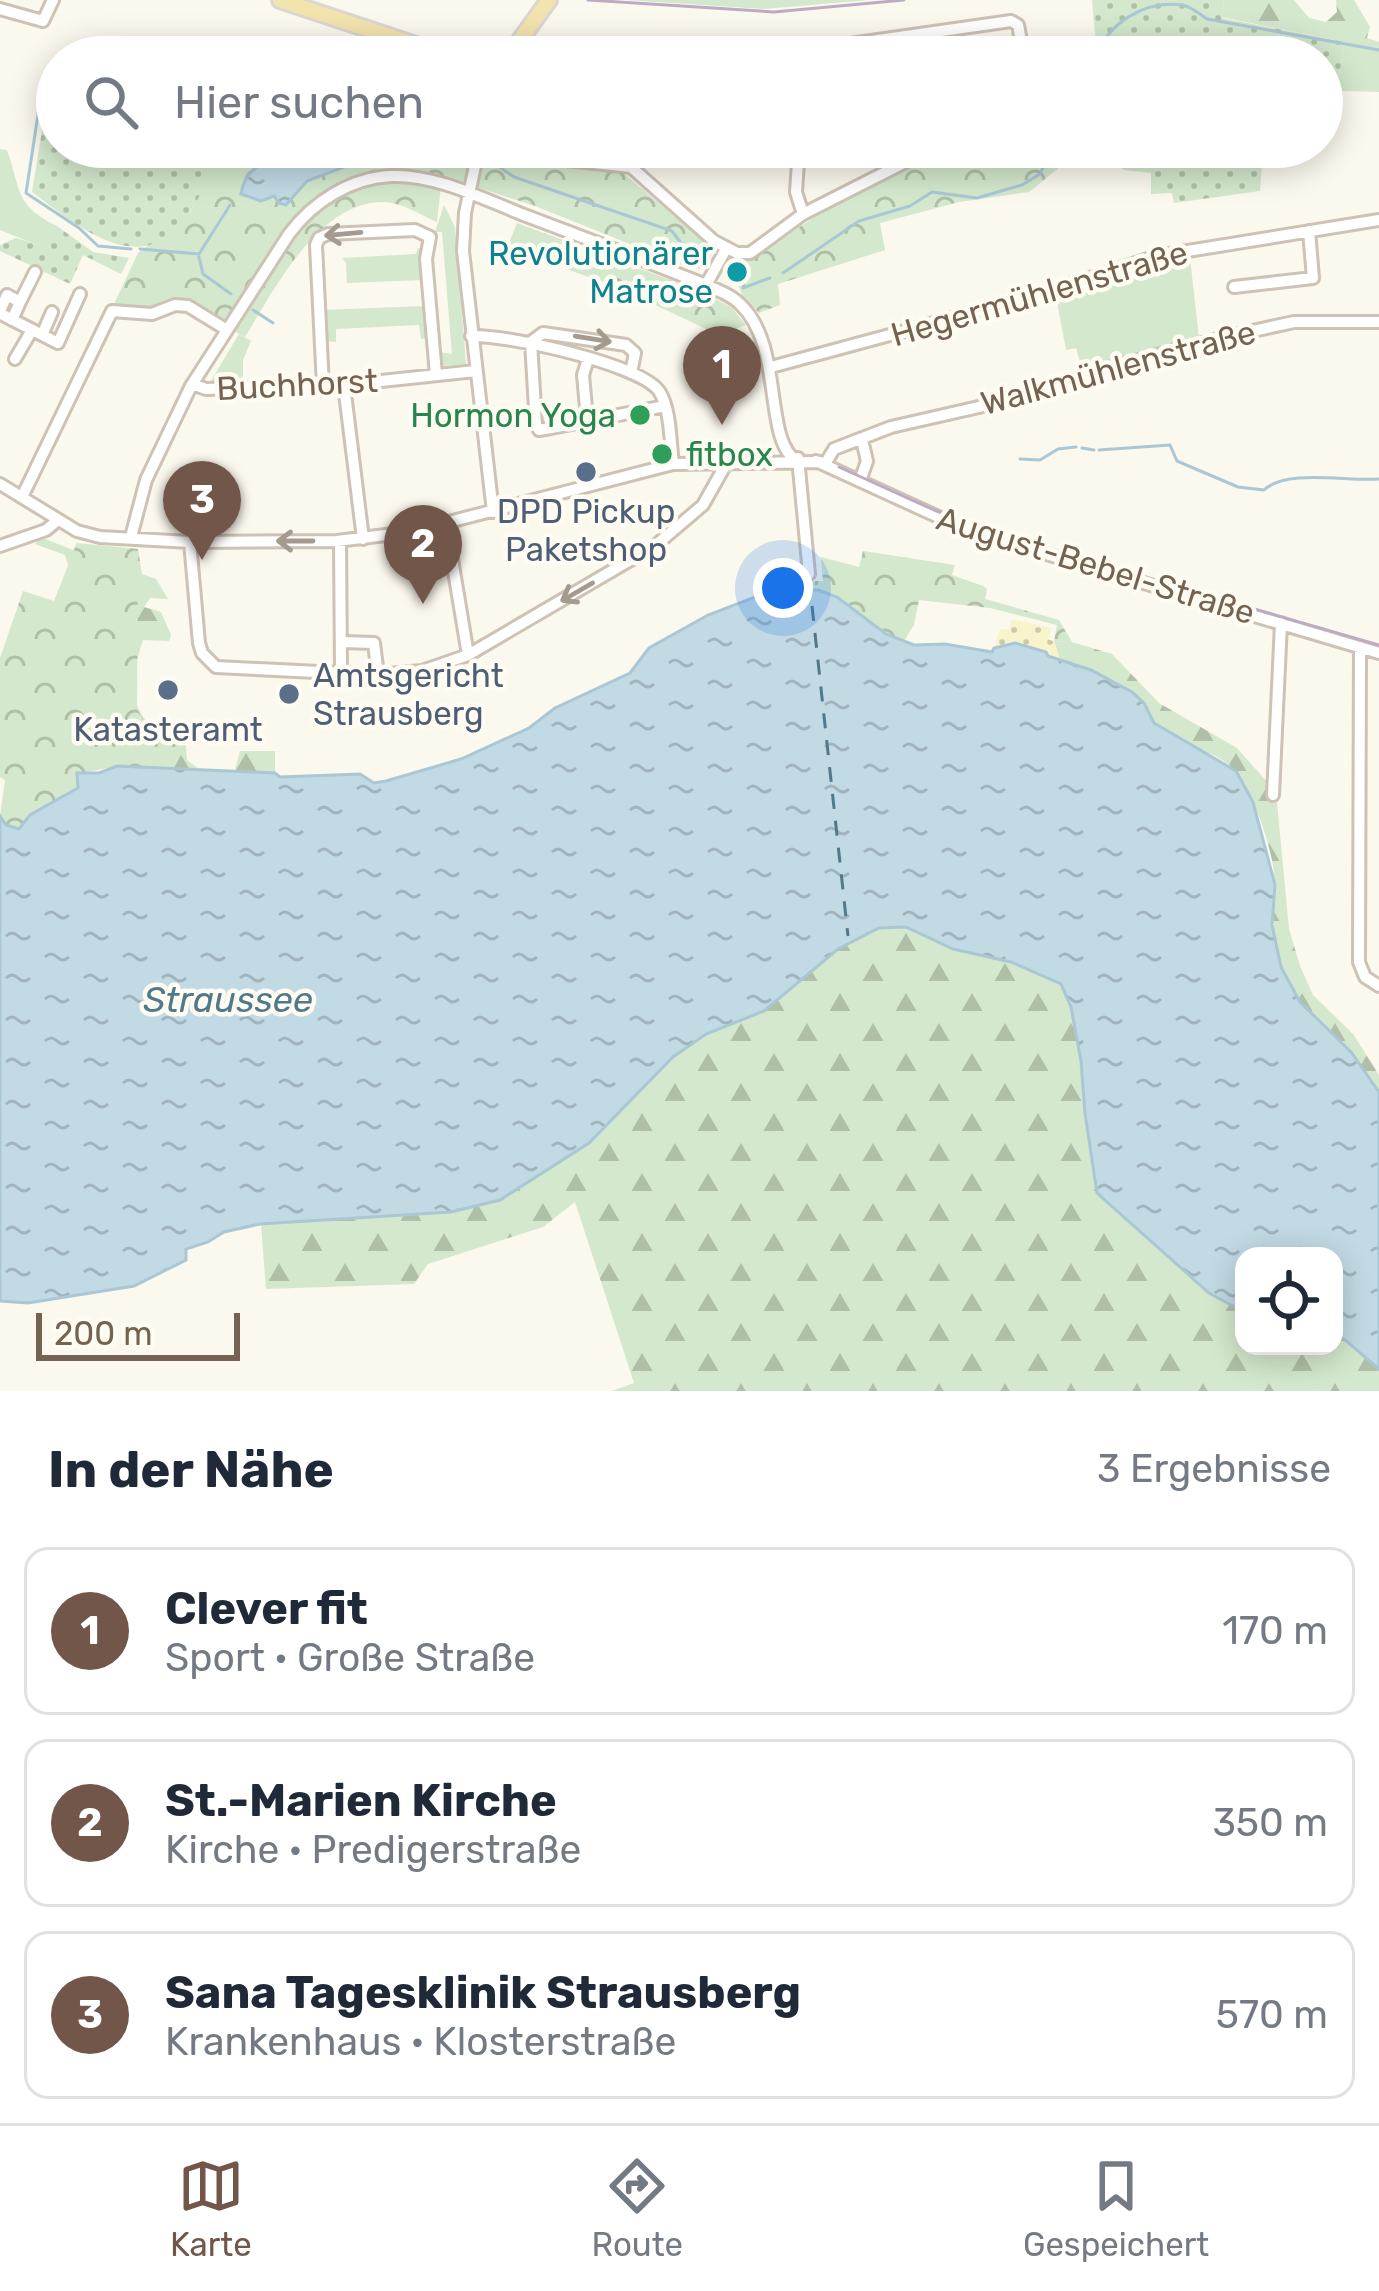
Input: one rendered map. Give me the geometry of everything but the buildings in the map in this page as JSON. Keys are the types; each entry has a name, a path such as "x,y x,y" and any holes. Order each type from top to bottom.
{"main road":[{"path":"280,0 389,36"},
{"path":"523,36 549,0"}],"street":[{"path":"0,9 43,22 53,0"},
{"path":"918,36 1014,22 1018,36"},
{"path":"475,168 463,242 493,512"},
{"path":"632,168 726,249 750,253 803,214 894,168"},
{"path":"798,168 796,191 803,214"},
{"path":"136,539 146,480 192,384 297,224 340,190 365,180 398,176 469,194 706,284 740,303 758,326 771,367 781,445 794,457 809,574"},
{"name":"Hegermühlenstraße","path":"771,367 1048,292 1157,256 1379,220"},
{"path":"323,386 316,245 324,235 415,230 427,234 436,375"},
{"name":"Hegermühlenstraße","path":"1234,287 1313,278 1310,231"},
{"path":"706,284 726,249"},
{"path":"12,320 35,272"},
{"path":"20,302 3,293 0,311 58,343 80,294"},
{"path":"22,497 112,311 152,314 175,305 188,306 227,330"},
{"path":"15,359 52,312"},
{"name":"Walkmühlenstraße","path":"823,463 834,449 901,424 1037,394 1138,359 1256,329 1294,322 1379,322"},
{"path":"531,342 547,333 623,344 634,353 631,373"},
{"path":"471,337 531,342 652,383 665,406 674,464"},
{"path":"531,342 539,430 665,406"},
{"path":"587,419 583,375 588,359"},
{"name":"Buchhorst","path":"192,384 206,389 323,386 475,371"},
{"path":"344,385 363,539"},
{"path":"860,481 867,461 862,440"},
{"path":"0,484 86,535 190,542 340,541 446,524 674,464 794,457"},
{"name":"August-Bebel-Straße","path":"794,457 823,463 969,531 1379,653"},
{"path":"190,542 198,633 202,653 210,663 236,670 373,675 422,671 468,655 656,545 703,505 726,464"},
{"path":"0,546 46,530 58,520"},
{"path":"446,524 468,655"},
{"path":"340,541 341,672"},
{"path":"1273,795 1281,623"},
{"path":"342,642 374,643 373,675"},
{"path":"1360,647 1361,971 1379,986"}],"green space":[{"path":"626,0 870,0 764,9"},
{"path":"1092,0 1224,0 1222,18 1314,36 1095,36"},
{"path":"1224,0 1294,0 1309,18 1326,22 1337,12 1336,0 1354,0 1370,27 1367,38 1356,43 1343,42 1343,36 1315,36 1222,17"},
{"path":"1367,38 1379,42 1379,92 1343,91 1345,42"},
{"path":"0,149 7,150 26,203 57,226 47,249 0,230"},
{"path":"36,167 216,168 172,233 152,244 132,247 90,233 32,192"},
{"path":"587,168 622,172 712,251 707,261 692,269 535,206 442,176 437,222 383,202 338,216 318,232 284,274 245,337 188,306 164,311 114,304 138,253 190,213 212,170"},
{"path":"896,168 899,173 910,168 1059,168 1029,192 959,202 880,223 885,250 778,284 780,305 759,313 743,296 727,263 730,260 763,251 848,195 851,198"},
{"path":"1262,168 1260,191 1174,203 1172,193 1151,194 1151,173 1124,170"},
{"path":"444,205 455,227 466,364 440,366 438,352 452,354 442,232 435,232"},
{"path":"517,223 705,293 732,308 746,325 719,335 617,287 507,248"},
{"path":"57,226 93,252 129,258 121,274 83,255 70,284 0,251 0,245 16,238 47,248"},
{"path":"418,248 425,248 423,280 347,283 342,258 416,254"},
{"path":"1190,258 1199,338 1082,369 1076,348 1066,350 1057,302"},
{"path":"426,306 428,338 421,339 419,325 336,329 336,342 322,341 326,336 321,310"},
{"path":"239,334 251,341 243,360 243,382 209,384"},
{"path":"40,537 73,550 77,543 105,550 138,549 142,574 156,579 168,599 150,598 144,607 161,612 171,635 169,641 143,640 134,691 143,717 186,746 187,760 199,769 235,770 240,751 275,751 275,773 131,767 65,555 35,544"},
{"path":"77,543 138,549 137,709 147,726 186,746 174,768 117,766 78,774 79,788 30,815 18,829 6,825 0,816 5,780 0,777 0,658 23,591 54,601"},
{"path":"863,551 955,565 952,575 983,586 985,599 1059,620 1072,642 1054,641 1057,625 990,608 919,600 914,625 904,641 812,589 813,581 823,581 821,557 859,567"},
{"path":"1054,641 1112,654 1159,703 1237,748 1276,792 1289,929 1300,966 1313,995 1353,1034 1379,1075 1379,1092 1314,1019 1283,970 1275,940 1269,846 1239,776 1221,759 1163,731 1140,700 1125,689 1060,660"},
{"path":"906,927 953,949 1011,962 1061,984 1071,1007 1085,1113 1147,1236 1209,1293 1235,1307 1235,1355 1343,1355 1344,1339 1379,1369 1379,1391 612,1391 634,1383 575,1202 543,1227 428,1264 414,1284 266,1289 261,1224 451,1212 589,1143 673,1057 706,1034 767,1009 838,949 879,928"}],"sand":[{"path":"1012,619 1051,628 1049,640 1054,641 1060,660 1015,643 994,648 1000,629 1009,630"}],"water":[{"path":"341,168 307,181 286,205 274,196 261,201 241,194 254,170"},
{"name":"Straussee","path":"818,590 837,597 886,634 914,645 945,644 992,652 1015,643 1046,652 1132,692 1154,723 1236,771 1253,802 1275,885 1272,925 1281,967 1300,1002 1351,1052 1379,1092 1379,1369 1343,1339 1343,1247 1235,1247 1235,1307 1209,1293 1097,1193 1081,1061 1071,1007 1061,984 1011,962 953,949 906,927 879,928 838,949 764,1011 706,1034 673,1057 589,1143 500,1200 451,1212 260,1224 224,1232 186,1249 186,1260 134,1286 28,1303 0,1301 0,816 6,825 19,829 30,815 78,788 77,773 99,773 117,766 275,773 280,777 360,774 374,783 386,781 461,759 529,728 555,708 630,673 649,648 708,615 768,592"}],"waterway":[{"path":"1108,36 1129,16 1168,4 1185,6 1207,19 1301,36"},
{"path":"1343,44 1379,50"},
{"path":"36,128 26,193 98,246 131,249"},
{"path":"501,168 514,177 672,231 699,267"},
{"path":"783,273 859,221 910,206 932,192 977,198 1022,185 1043,168"},
{"path":"140,249 199,254 230,205"},
{"path":"199,257 203,274 231,294"},
{"path":"743,288 770,278"},
{"path":"253,310 273,323"},
{"path":"1099,450 1170,445 1177,461 1238,487 1264,490 1287,479 1379,479"},
{"path":"1020,459 1040,460 1058,449 1076,447"},
{"path":"1082,448 1094,450"}],"ferry route":[{"path":"812,606 848,936"}],"tram line":[{"path":"588,0 774,12 904,0"},
{"path":"839,467 1009,538 1379,645"}],"place":[{"name":"Revolutionärer Matrose","path":"737,272"},
{"name":"Hormon Yoga","path":"640,415"},
{"name":"Clever fit","path":"722,425"},
{"name":"fitbox","path":"662,454"},
{"name":"DPD Pickup Paketshop","path":"586,472"},
{"name":"Sana Tagesklinik Strausberg","path":"202,560"},
{"name":"St.-Marien Kirche","path":"423,604"},
{"name":"Katasteramt","path":"168,690"},
{"name":"Amtsgericht Strausberg","path":"289,694"}]}
